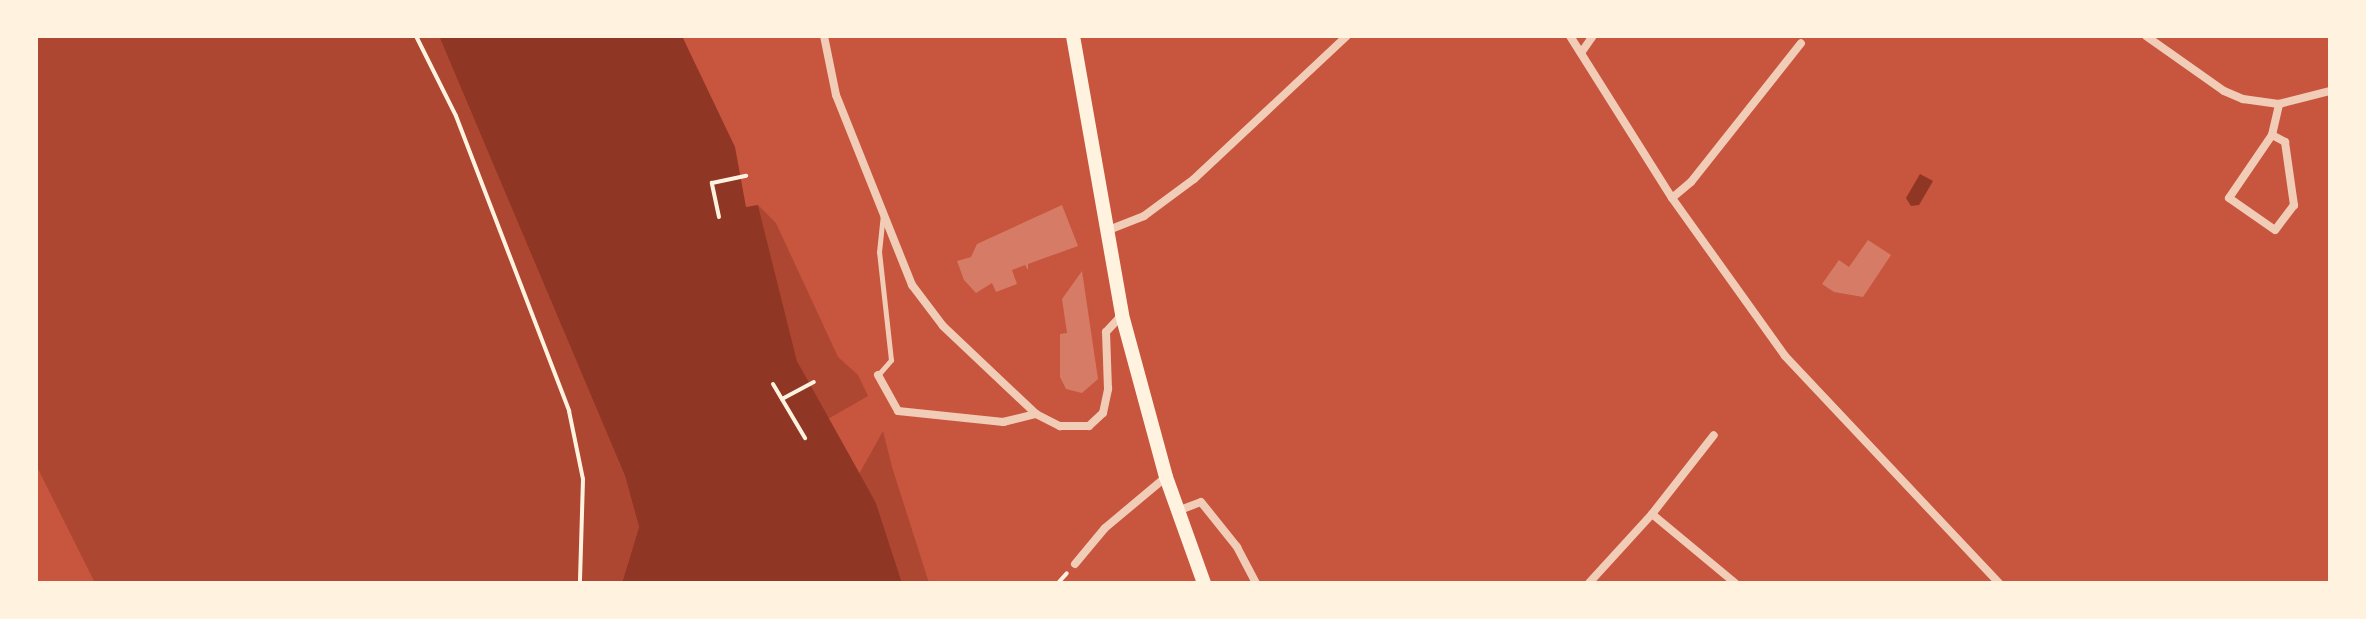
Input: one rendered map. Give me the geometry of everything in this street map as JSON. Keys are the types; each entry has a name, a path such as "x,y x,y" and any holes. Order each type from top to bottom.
{"main road":[{"path":"1073,36 1122,315 1166,477 1204,583"}],"street":[{"path":"824,36 836,95 912,285 943,326 1036,414 1060,426 1089,426 1103,413 1108,389 1106,332 1122,315"},
{"path":"1105,231 1144,216 1194,179 1347,36"},
{"path":"1570,36 1672,198 1785,356 1999,583"},
{"path":"1581,53 1593,36"},
{"path":"2146,36 2224,91 2279,104 2330,91"},
{"path":"1672,198 1801,43"},
{"path":"2272,135 2285,142 2294,205 2275,230 2229,198 2272,135 2279,104"},
{"path":"878,375 898,411 1003,422 1036,414"},
{"path":"1589,583 1652,514 1714,435"},
{"path":"1075,564 1105,528 1166,477"},
{"path":"1180,510 1201,502 1237,547 1256,583"},
{"path":"1652,514 1735,583"}],"lane":[{"path":"878,375 891,360 879,252 883,216"}],"path":[{"path":"416,36 456,116 569,411 583,479 580,583"},
{"path":"719,217 712,183 746,176"},
{"path":"782,399 814,382"},
{"path":"773,384 805,438"}],"shaded area":[{"path":"36,36 439,36 625,476 639,527 622,583 95,583 36,465"},
{"path":"439,36 682,36 735,147 746,207 758,205 797,361 876,503 902,583 622,583 639,527 625,476"},
{"path":"1920,174 1933,181 1919,205 1911,206 1906,198"},
{"path":"758,205 776,223 838,357 858,375 868,396 828,419 797,361"},
{"path":"883,431 929,583 902,583 876,503 859,474"}],"building":[{"path":"1062,205 1078,246 1028,264 1028,270 1025,265 1012,270 1017,284 996,292 992,283 976,293 964,280 957,261 971,257 977,244"},
{"path":"1868,240 1891,255 1863,297 1834,292 1822,284 1839,260 1849,267"},
{"path":"1082,271 1098,379 1082,393 1066,389 1060,377 1060,334 1067,333 1062,299"}]}
